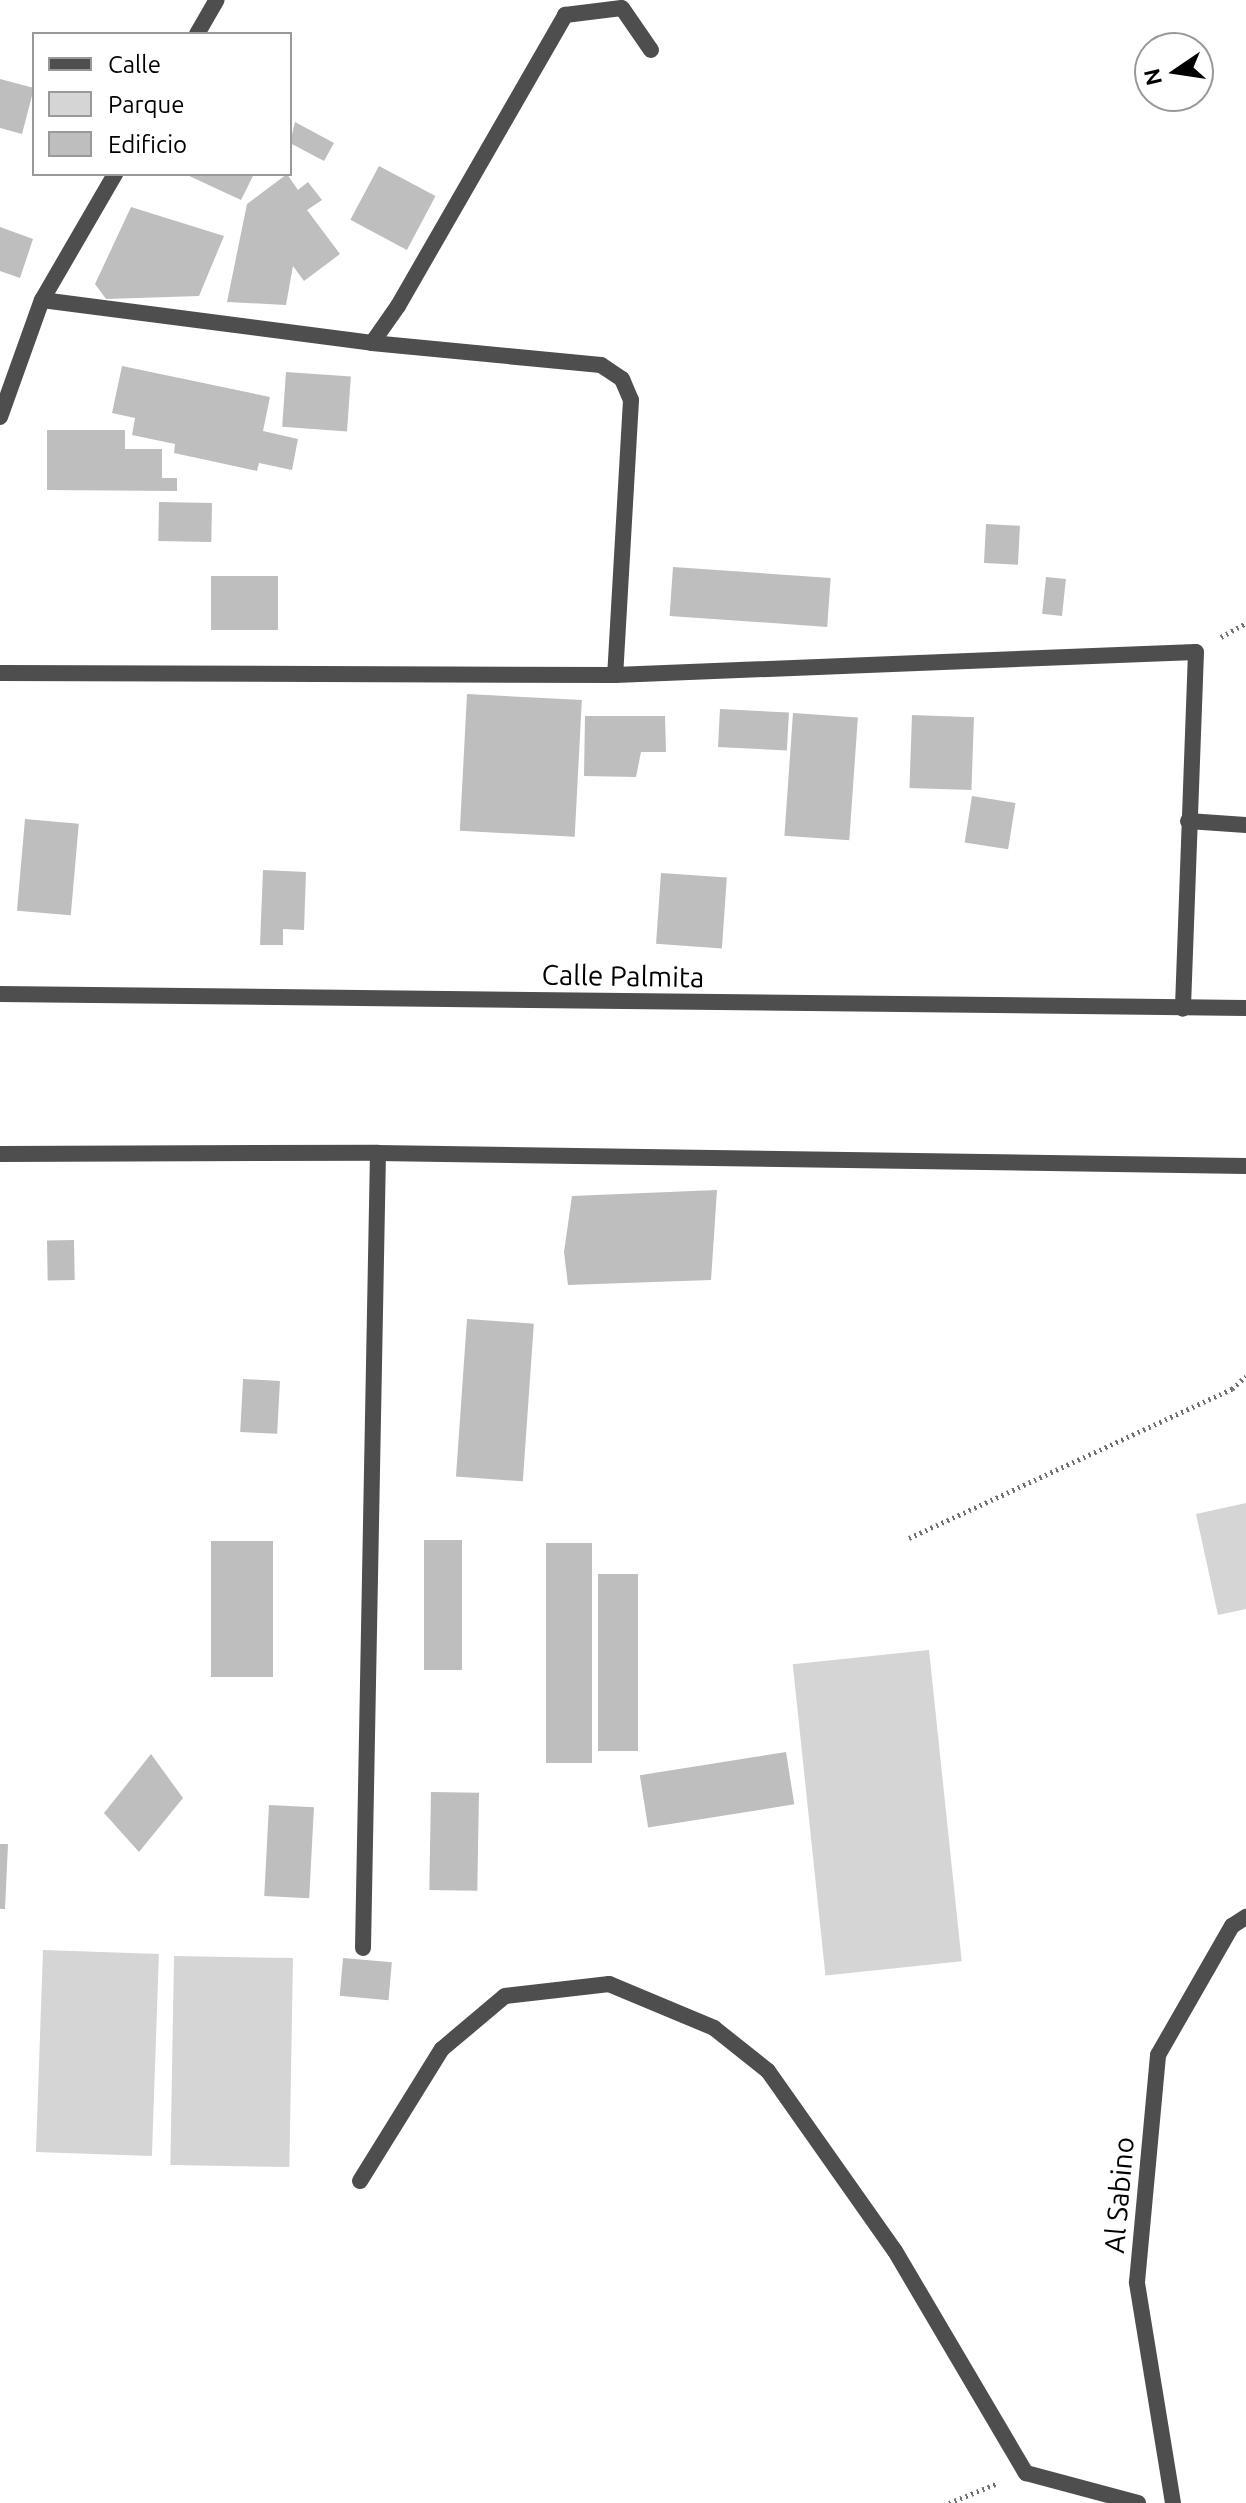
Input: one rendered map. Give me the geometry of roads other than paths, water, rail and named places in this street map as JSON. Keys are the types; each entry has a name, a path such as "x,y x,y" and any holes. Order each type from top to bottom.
{"street":[{"path":"198,32 217,0"},
{"path":"372,343 398,306 565,15 622,8 651,50"},
{"path":"0,417 42,300 114,176"},
{"path":"42,300 372,343 601,365 622,379 631,400 615,675"},
{"path":"0,673 615,675 1196,652 1183,1009"},
{"path":"1188,821 1246,825"},
{"name":"Calle Palmita","path":"0,994 1246,1008"},
{"path":"363,1948 378,1153"},
{"path":"0,1154 378,1153 1246,1166"},
{"name":"Al Sabino","path":"1173,2503 1137,2282 1158,2055 1232,1926 1246,1917"},
{"path":"360,2181 442,2049 505,1996 609,1984 714,2028 768,2071 886,2238 1026,2473 1138,2503"}]}
